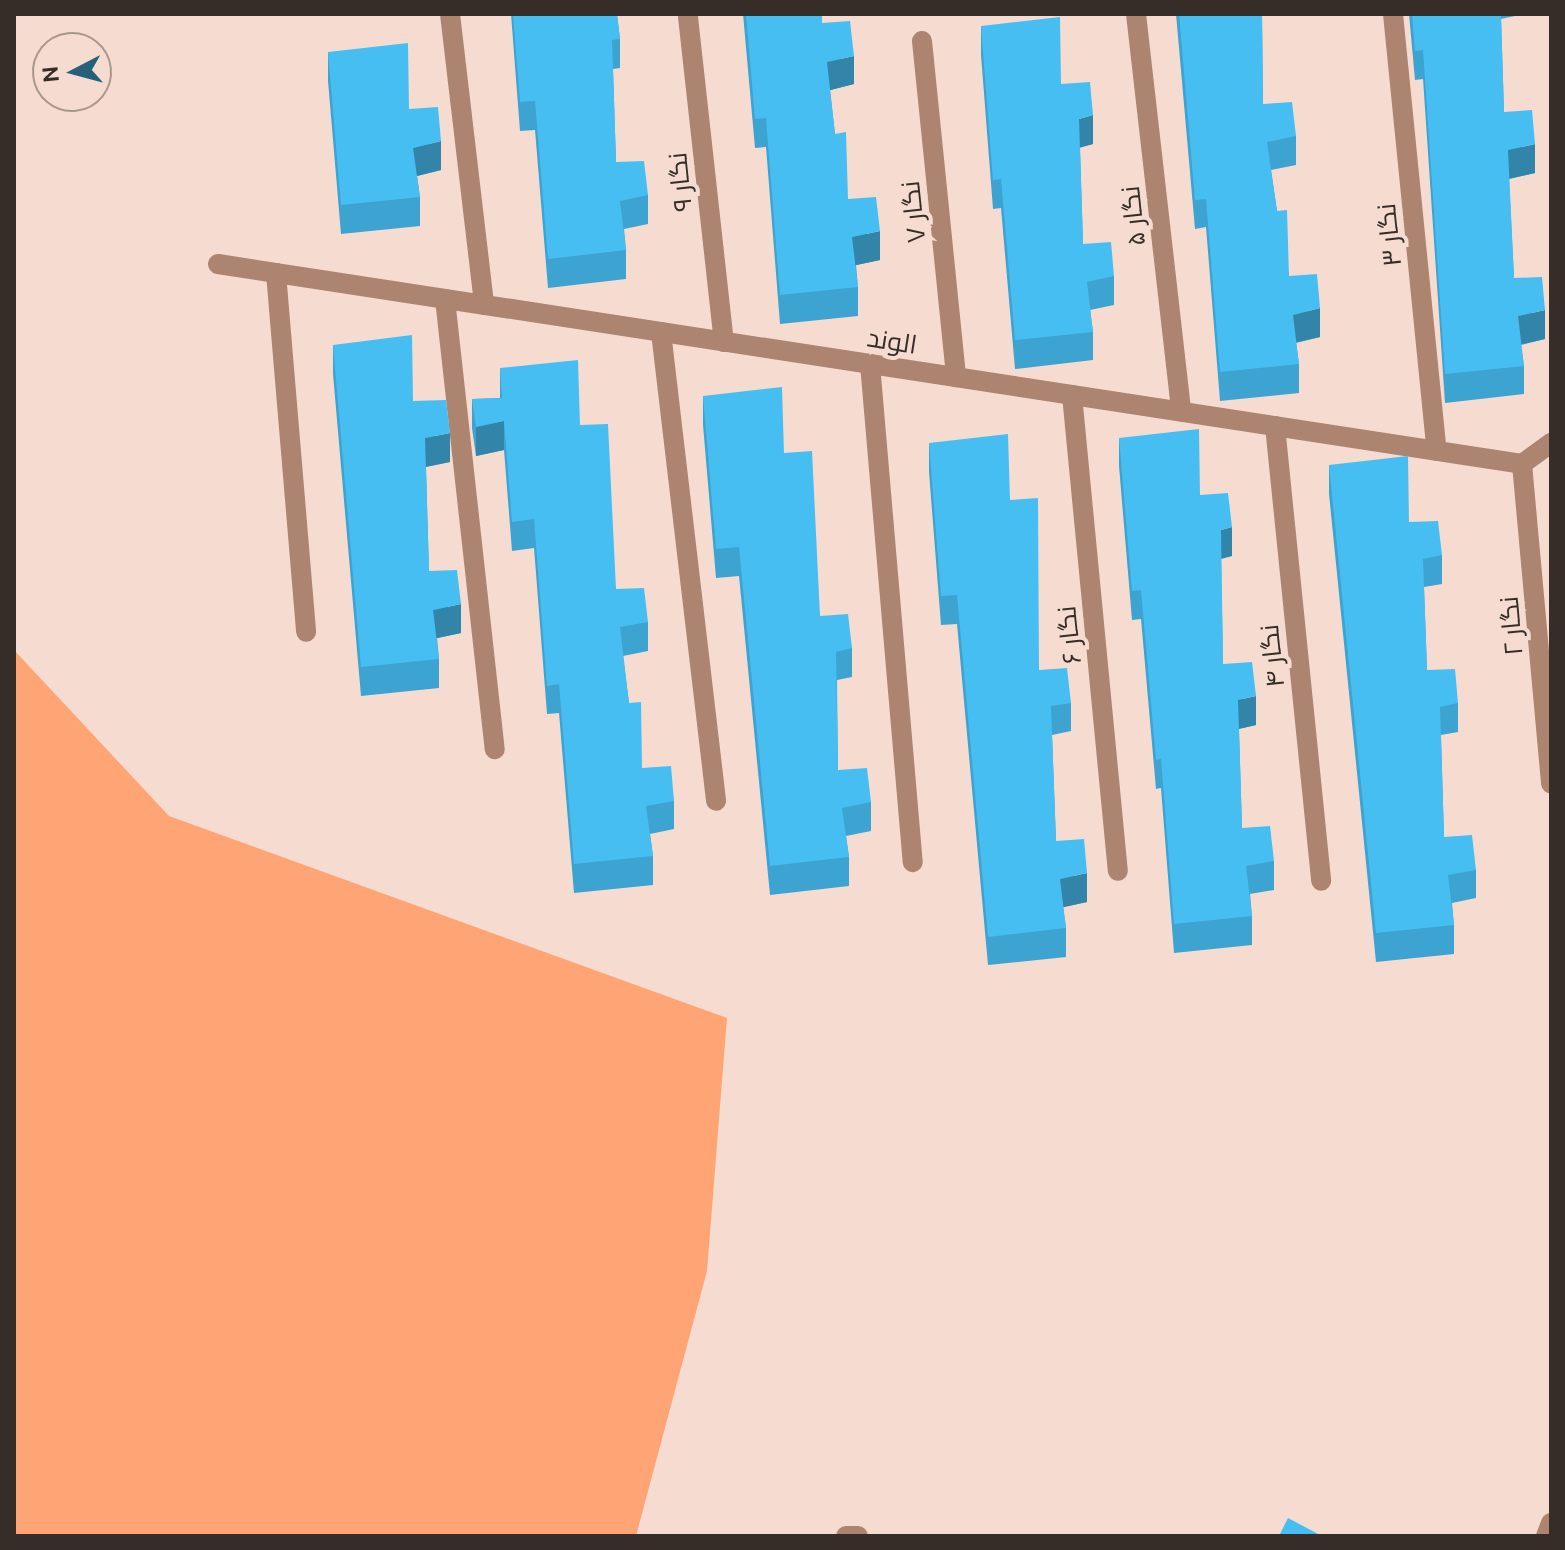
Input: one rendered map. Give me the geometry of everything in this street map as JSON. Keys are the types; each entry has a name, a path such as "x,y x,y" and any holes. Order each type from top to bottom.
{"street":[{"path":"450,14 484,305"},
{"name":"نگار ۵","path":"1136,14 1181,411"},
{"name":"نگار ۳","path":"1393,14 1437,451"},
{"name":"نگار ۹","path":"688,17 724,342"},
{"name":"نگار ۷","path":"922,41 956,377"},
{"name":"الوند","path":"218,264 1522,464"},
{"path":"276,273 306,632"},
{"path":"445,299 495,749"},
{"path":"661,332 716,801"},
{"path":"870,364 913,862"},
{"name":"نگار ۶","path":"1072,395 1118,871"},
{"name":"نگار ۴","path":"1275,426 1321,881"},
{"path":"1522,464 1551,443"},
{"name":"نگار ۲","path":"1522,464 1551,784"},
{"path":"1546,1536 1551,1523"},
{"path":"846,1536 858,1536"}],"shaded area":[{"path":"14,650 169,816 727,1018 707,1271 636,1536 14,1536"}],"building":[{"path":"513,14 617,14 620,39 612,40 616,162 644,161 648,195 620,201 626,250 548,259 535,101 520,102"},
{"path":"746,14 822,14 822,23 850,21 854,56 827,62 835,134 846,132 848,199 876,197 880,231 852,237 858,287 780,295 766,118 755,119"},
{"path":"1179,14 1262,14 1263,104 1292,102 1296,136 1267,142 1277,211 1287,210 1289,276 1317,274 1320,308 1293,315 1299,364 1220,372 1206,199 1195,200"},
{"path":"1412,14 1501,14 1504,112 1532,110 1535,144 1508,150 1514,278 1542,277 1545,310 1518,316 1524,366 1445,374 1423,50 1415,51"},
{"path":"1060,17 1061,84 1090,82 1093,115 1079,119 1083,244 1111,242 1114,276 1087,282 1093,332 1015,340 1001,179 993,180 981,26"},
{"path":"408,43 409,109 438,107 441,141 413,148 420,197 341,205 328,52"},
{"path":"412,335 413,401 446,400 450,433 425,438 429,571 457,570 461,604 433,610 439,659 361,667 333,345"},
{"path":"578,360 580,425 608,424 616,589 644,588 648,622 620,627 629,703 641,702 642,768 671,766 674,801 646,806 653,856 574,864 559,684 547,686 534,519 512,522 504,421 476,427 472,399 502,398 500,368"},
{"path":"782,387 784,453 812,451 820,616 848,614 852,648 836,652 838,770 867,768 871,802 842,808 849,857 770,866 739,547 716,549 703,396"},
{"path":"1199,429 1200,495 1228,493 1232,527 1221,530 1223,664 1252,662 1256,696 1238,700 1242,828 1270,826 1274,861 1246,866 1252,916 1174,924 1161,759 1156,760 1141,590 1132,591 1119,438"},
{"path":"1008,434 1010,500 1038,498 1039,670 1067,668 1071,703 1051,706 1056,841 1084,839 1087,873 1060,879 1066,928 988,937 957,595 941,596 929,443"},
{"path":"1408,456 1409,522 1438,521 1442,555 1423,559 1427,670 1455,669 1458,703 1440,707 1444,837 1472,835 1476,870 1448,875 1454,925 1376,933 1329,465"},
{"path":"1288,1518 1322,1536 1279,1536"}]}
